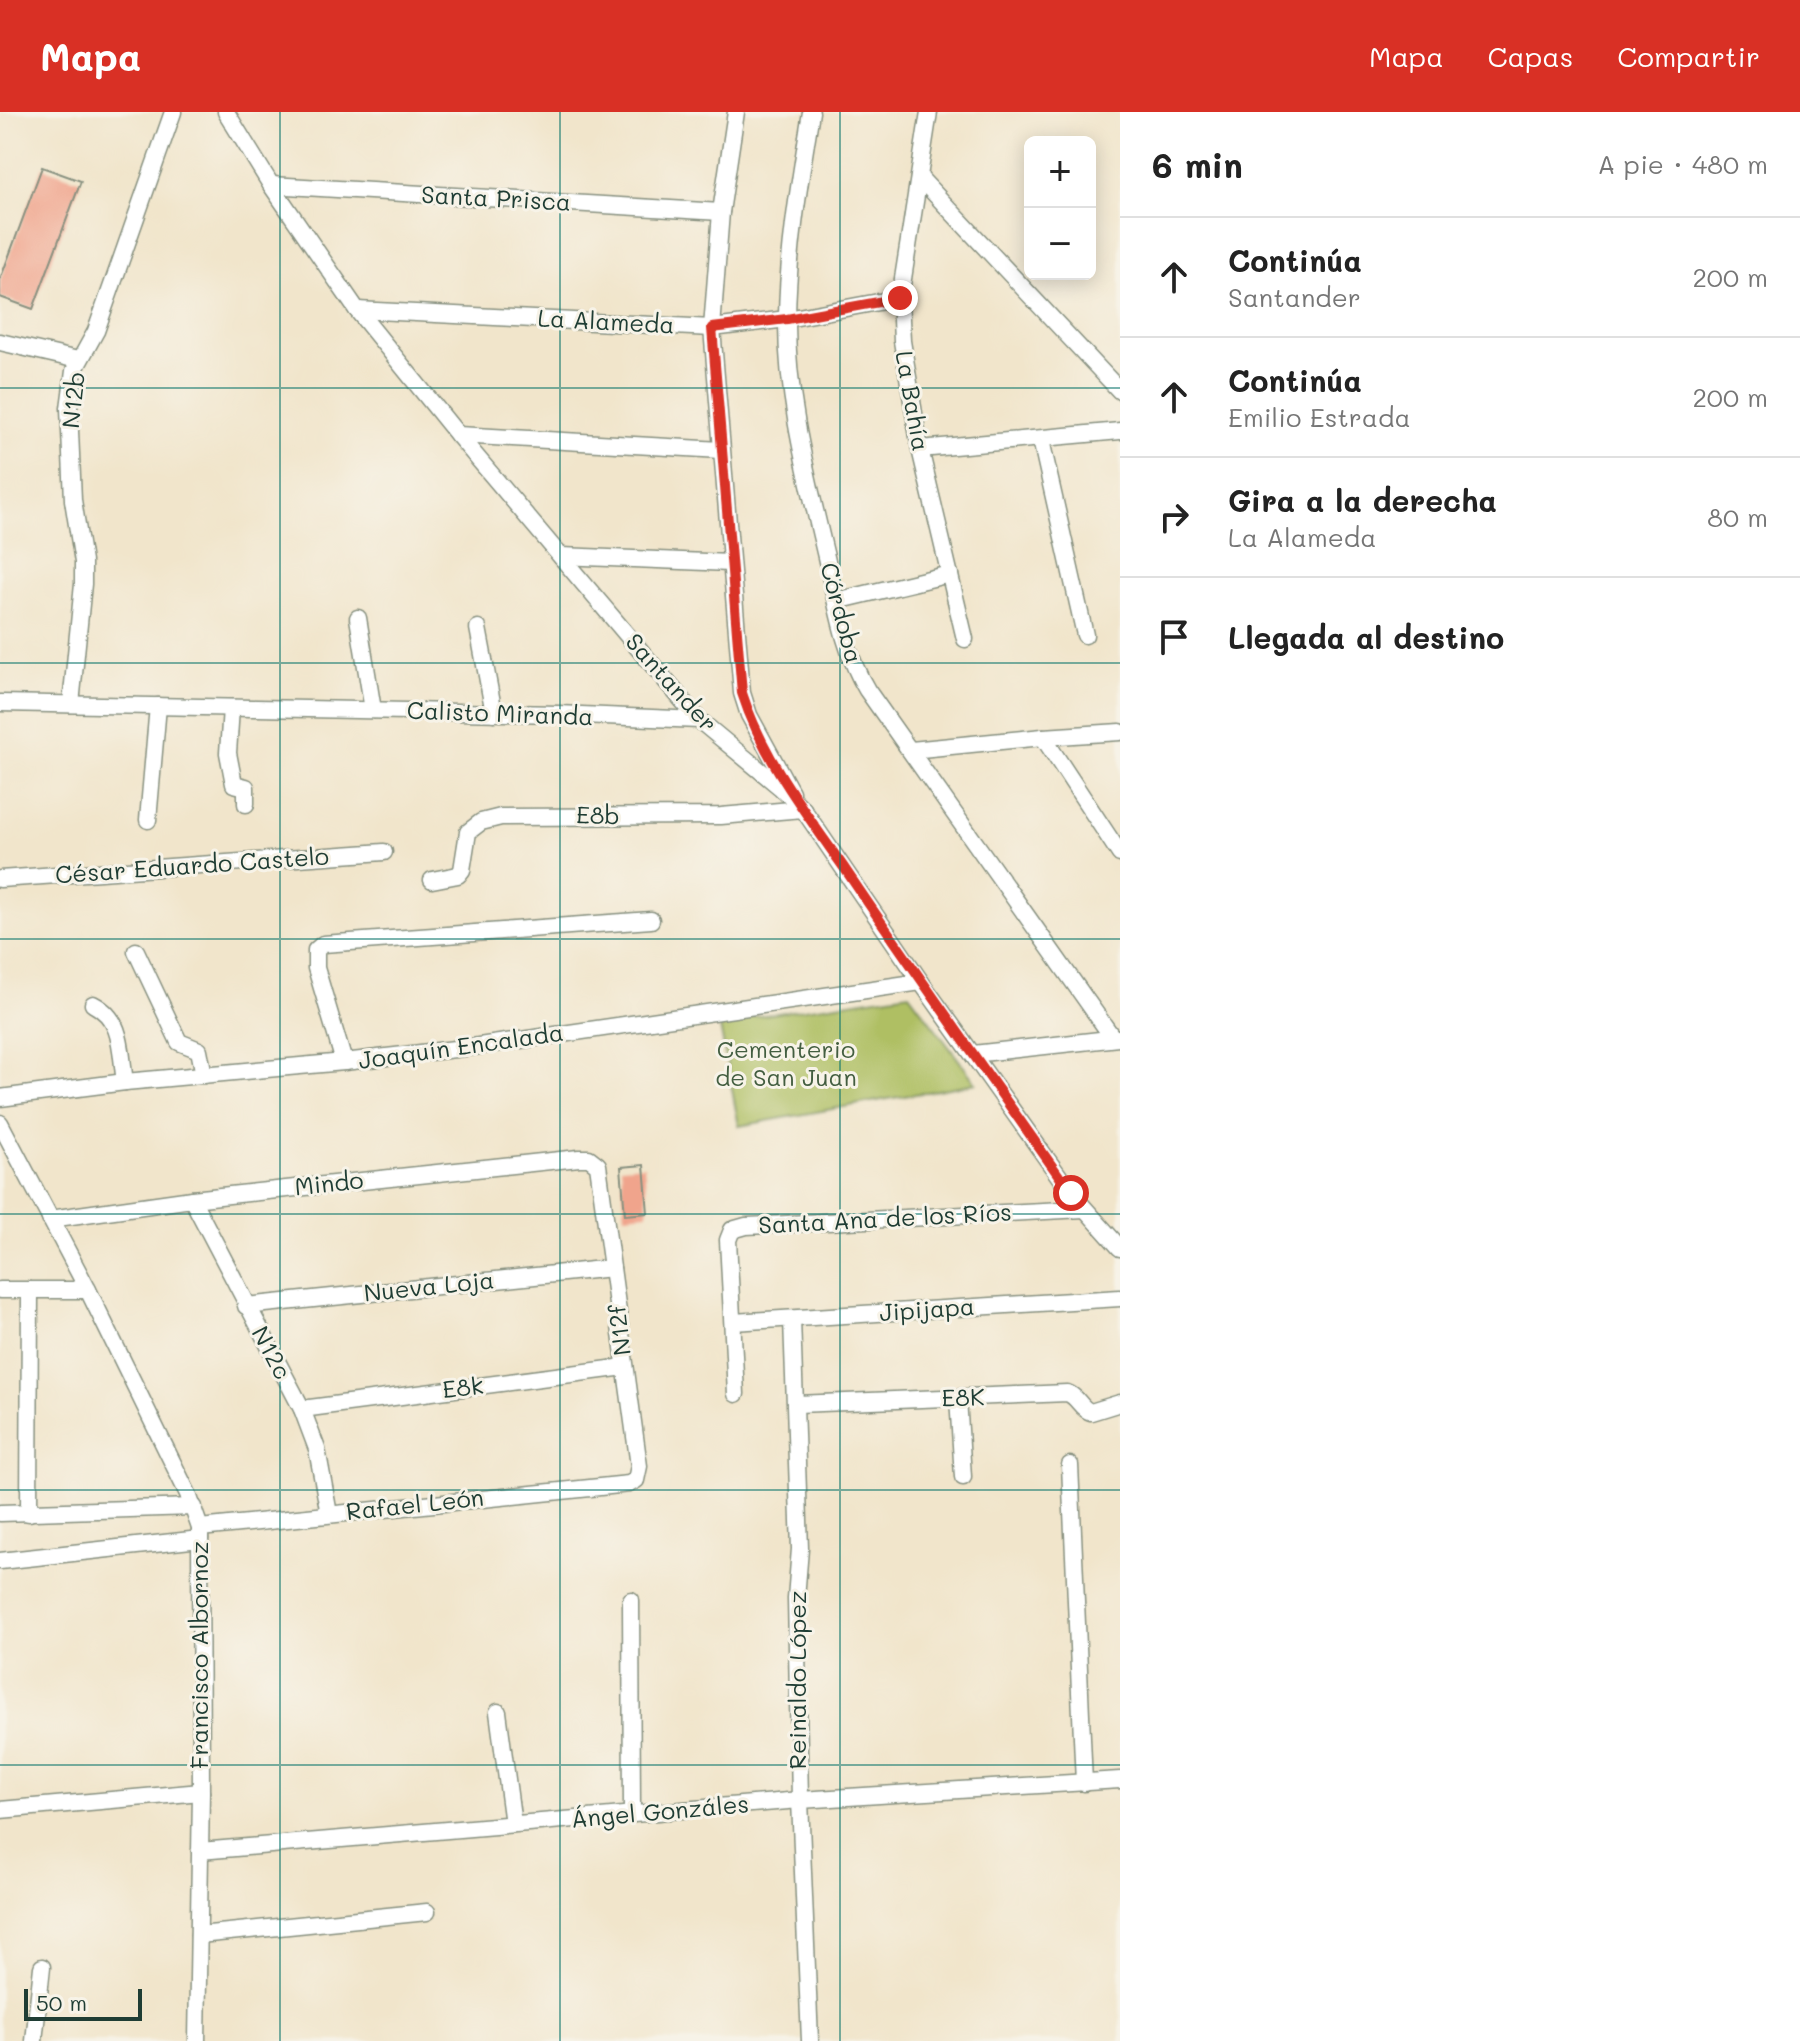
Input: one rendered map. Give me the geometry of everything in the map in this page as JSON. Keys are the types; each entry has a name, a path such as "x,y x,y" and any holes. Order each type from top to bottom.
{"street":[{"name":"N12b","path":"71,704 83,562 73,500 71,385 78,360 96,331 173,112"},
{"name":"Santander","path":"226,112 271,185 357,310 458,435 699,720 799,805 1084,1209 1120,1248"},
{"path":"736,112 721,212 712,328 730,563 742,693 749,715 799,805"},
{"name":"Córdoba","path":"811,112 794,216 787,319 795,413 836,601 859,677 1116,1038"},
{"name":"La Bahía","path":"929,112 900,298 902,341 920,449 965,639"},
{"path":"919,177 1120,391"},
{"name":"Santa Prisca","path":"271,185 721,212"},
{"name":"La Alameda","path":"357,310 712,328 787,319 900,298"},
{"path":"0,342 78,360"},
{"path":"920,449 1120,431"},
{"path":"458,435 721,450"},
{"path":"1041,440 1085,635"},
{"path":"561,556 730,563"},
{"path":"836,601 950,574"},
{"path":"358,618 373,710"},
{"path":"478,628 494,713"},
{"name":"Calisto Miranda","path":"0,703 699,720"},
{"path":"148,820 158,706"},
{"path":"231,708 228,746 231,777 234,784 246,787 246,804"},
{"path":"911,750 1120,732"},
{"path":"1043,737 1120,854"},
{"name":"E8b","path":"432,880 458,875 462,870 468,832 481,822 501,817 721,816 799,805"},
{"name":"César Eduardo Castelo","path":"0,879 384,852"},
{"path":"344,1062 316,968 316,950 323,944 651,920"},
{"path":"136,951 179,1042 199,1050 204,1075"},
{"name":"Joaquín Encalada","path":"0,1098 125,1082 472,1047 921,982"},
{"path":"93,1004 105,1010 115,1023 125,1082"},
{"path":"973,1054 1116,1038"},
{"name":"Francisco Albornoz","path":"0,1123 88,1290 194,1507 200,1534 201,1792 197,2041"},
{"name":"Mindo","path":"50,1219 192,1199 579,1158 594,1160 601,1171"},
{"name":"N12f","path":"601,1171 639,1466 636,1480 629,1484"},
{"name":"N12c","path":"192,1199 302,1409 317,1449 329,1514"},
{"name":"Santa Ana de los Ríos","path":"733,1322 728,1240 732,1230 737,1227 1084,1209"},
{"name":"Nueva Loja","path":"246,1306 612,1268"},
{"path":"0,1290 88,1290"},
{"path":"29,1513 30,1290"},
{"name":"Jipijapa","path":"733,1322 1120,1298"},
{"name":"Reinaldo López","path":"792,1319 800,1549 796,1598 800,1800 810,2041"},
{"path":"733,1322 736,1394"},
{"name":"E8k","path":"302,1409 625,1367"},
{"name":"E8K","path":"797,1404 1067,1393 1075,1396 1083,1408 1091,1412 1120,1403"},
{"path":"958,1398 963,1477"},
{"path":"1070,1465 1084,1783"},
{"name":"Rafael León","path":"0,1561 329,1514 629,1484"},
{"path":"0,1513 194,1507"},
{"path":"631,1600 632,1814"},
{"path":"498,1712 513,1824"},
{"name":"Ángel Gonzáles","path":"200,1851 800,1800 1120,1780"},
{"path":"0,1810 201,1792"},
{"path":"199,1935 427,1912"},
{"path":"34,2041 42,1967"}],"green space":[{"name":"Cementerio de San Juan","path":"909,993 976,1083 739,1126 719,1022"}],"building":[{"path":"42,167 81,181 33,309 0,297 0,280"},
{"path":"644,1165 648,1213 625,1215 621,1167"}],"route":[{"path":"900,298 787,319 712,328 742,693 749,715 796,800 1071,1193"}]}
